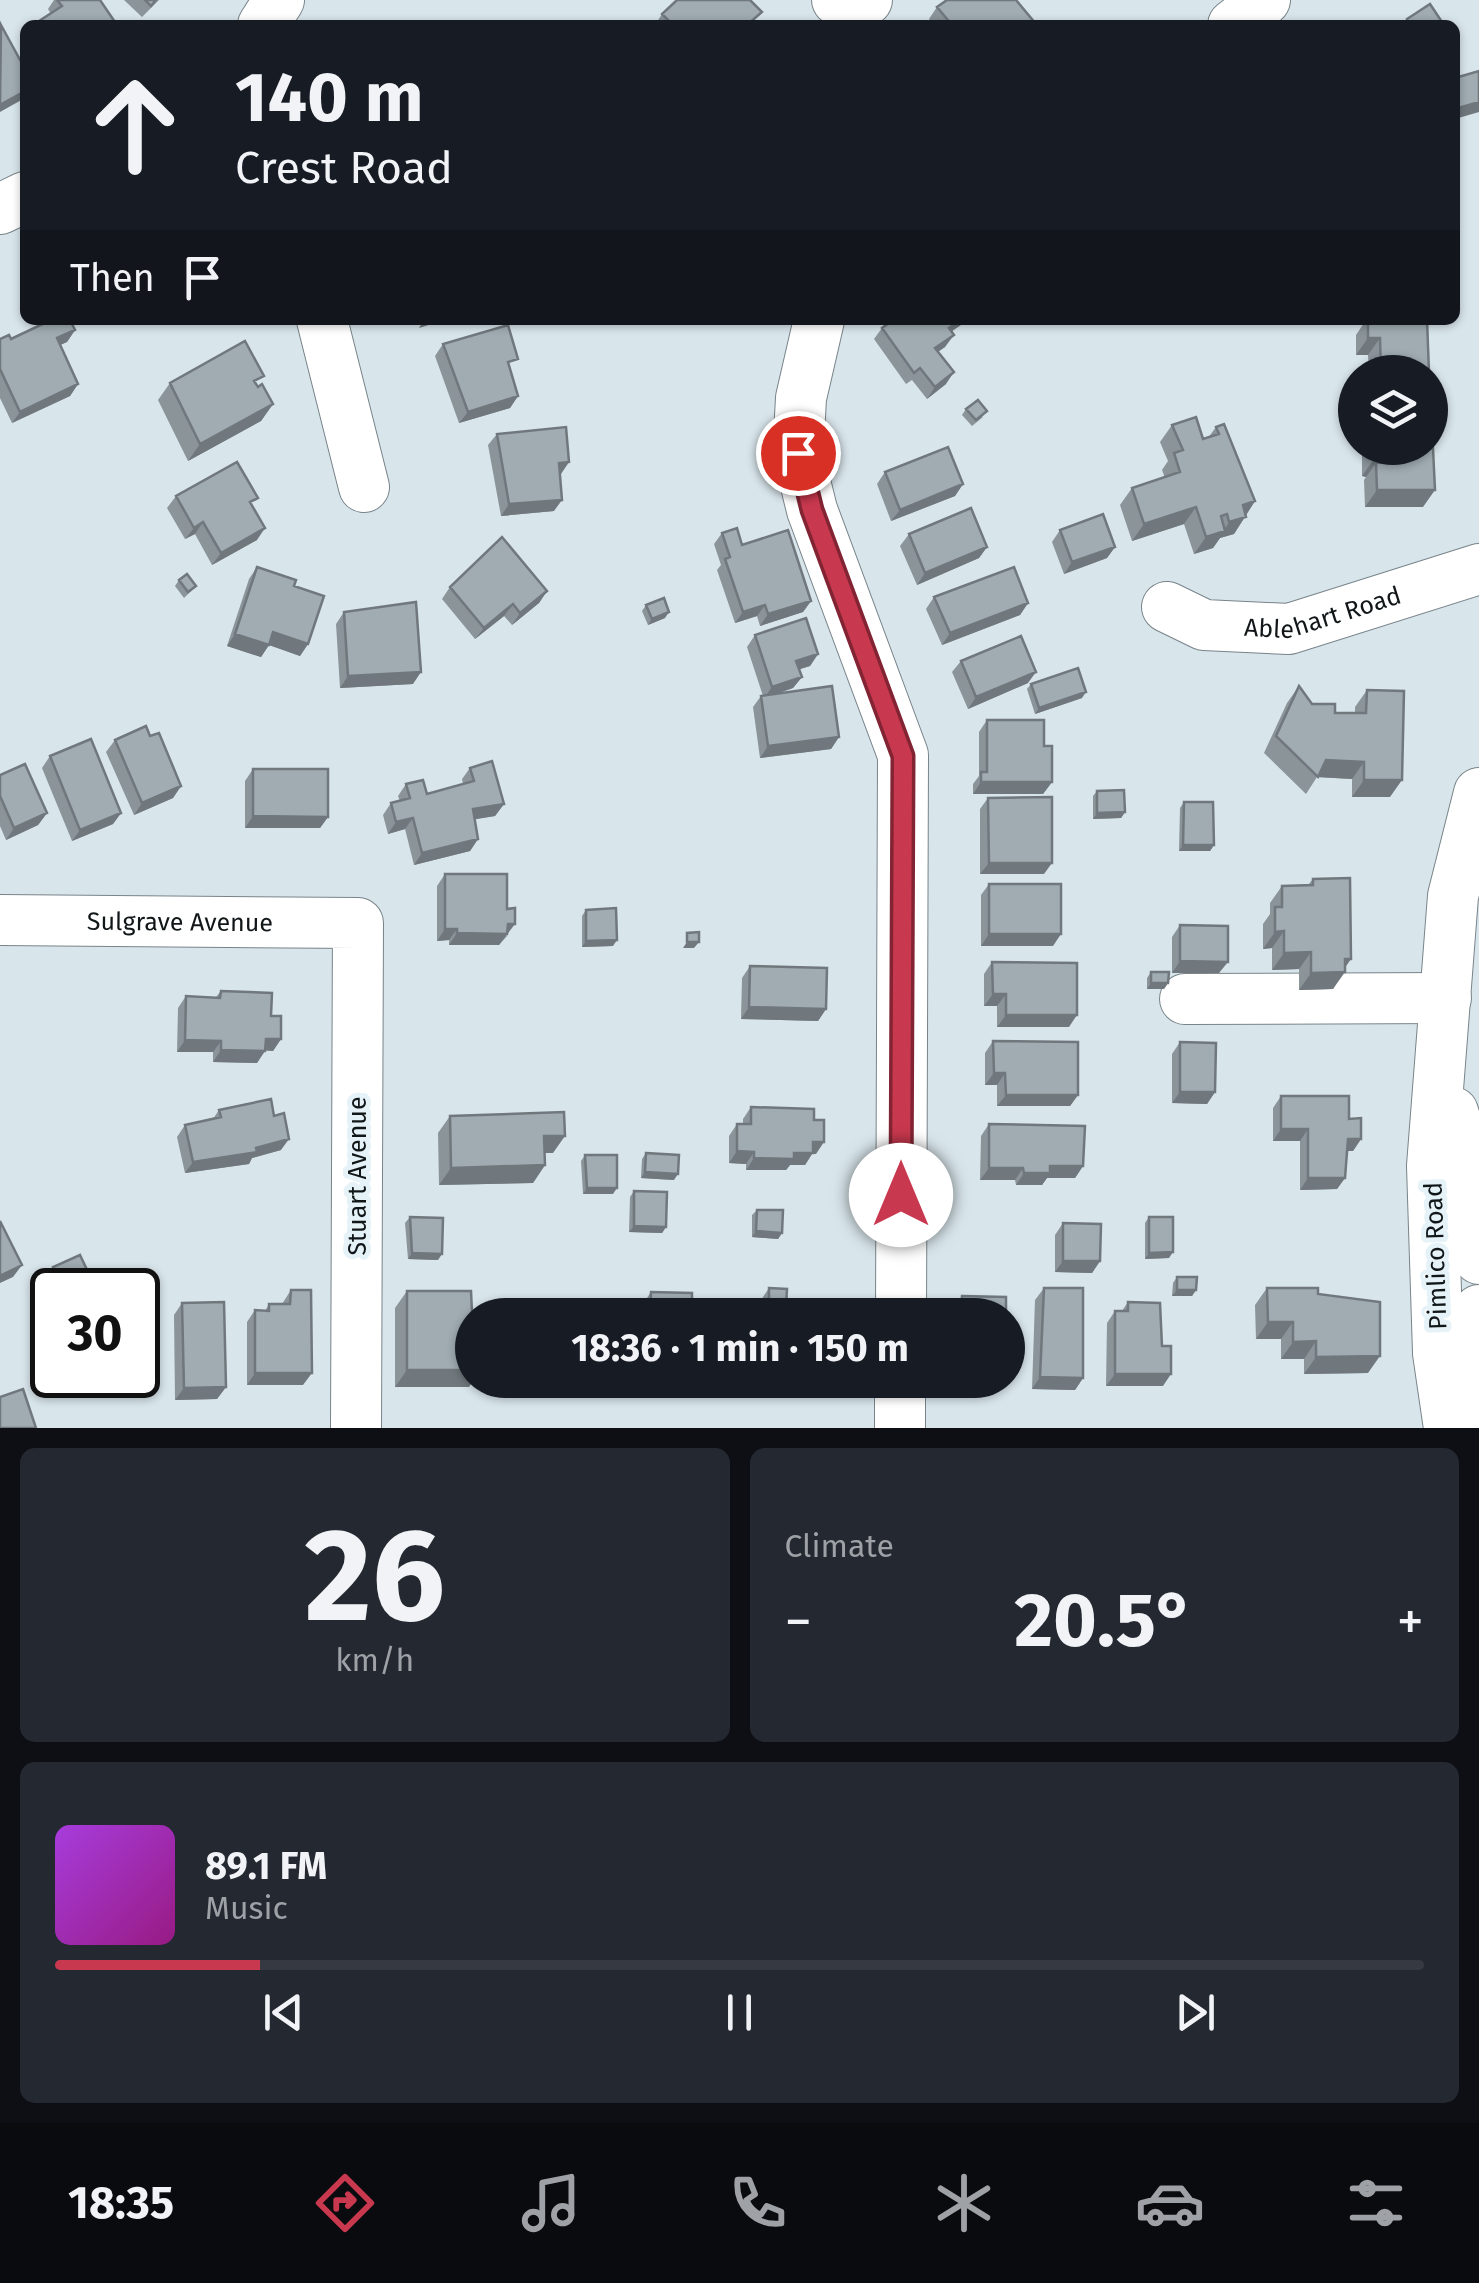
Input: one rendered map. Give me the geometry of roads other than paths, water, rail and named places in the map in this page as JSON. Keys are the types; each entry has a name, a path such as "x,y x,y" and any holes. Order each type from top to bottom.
{"street":[{"path":"837,0 867,0"},
{"path":"1239,20 1265,0"},
{"path":"323,325 364,487"},
{"path":"818,325 800,398 798,453 812,510 903,756 900,1298"},
{"name":"Ablehart Road","path":"1167,607 1204,625 1289,629 1479,570"},
{"name":"Pimlico Road","path":"1449,1428 1438,1353 1465,1272 1432,1166 1453,896 1479,795"},
{"name":"Sulgrave Avenue","path":"0,920 358,923"},
{"name":"Stuart Avenue","path":"356,1428 358,923"},
{"path":"1184,999 1446,998"},
{"name":"Pimlico Road","path":"1463,1428 1479,1310"},
{"path":"900,1398 900,1428"}]}
